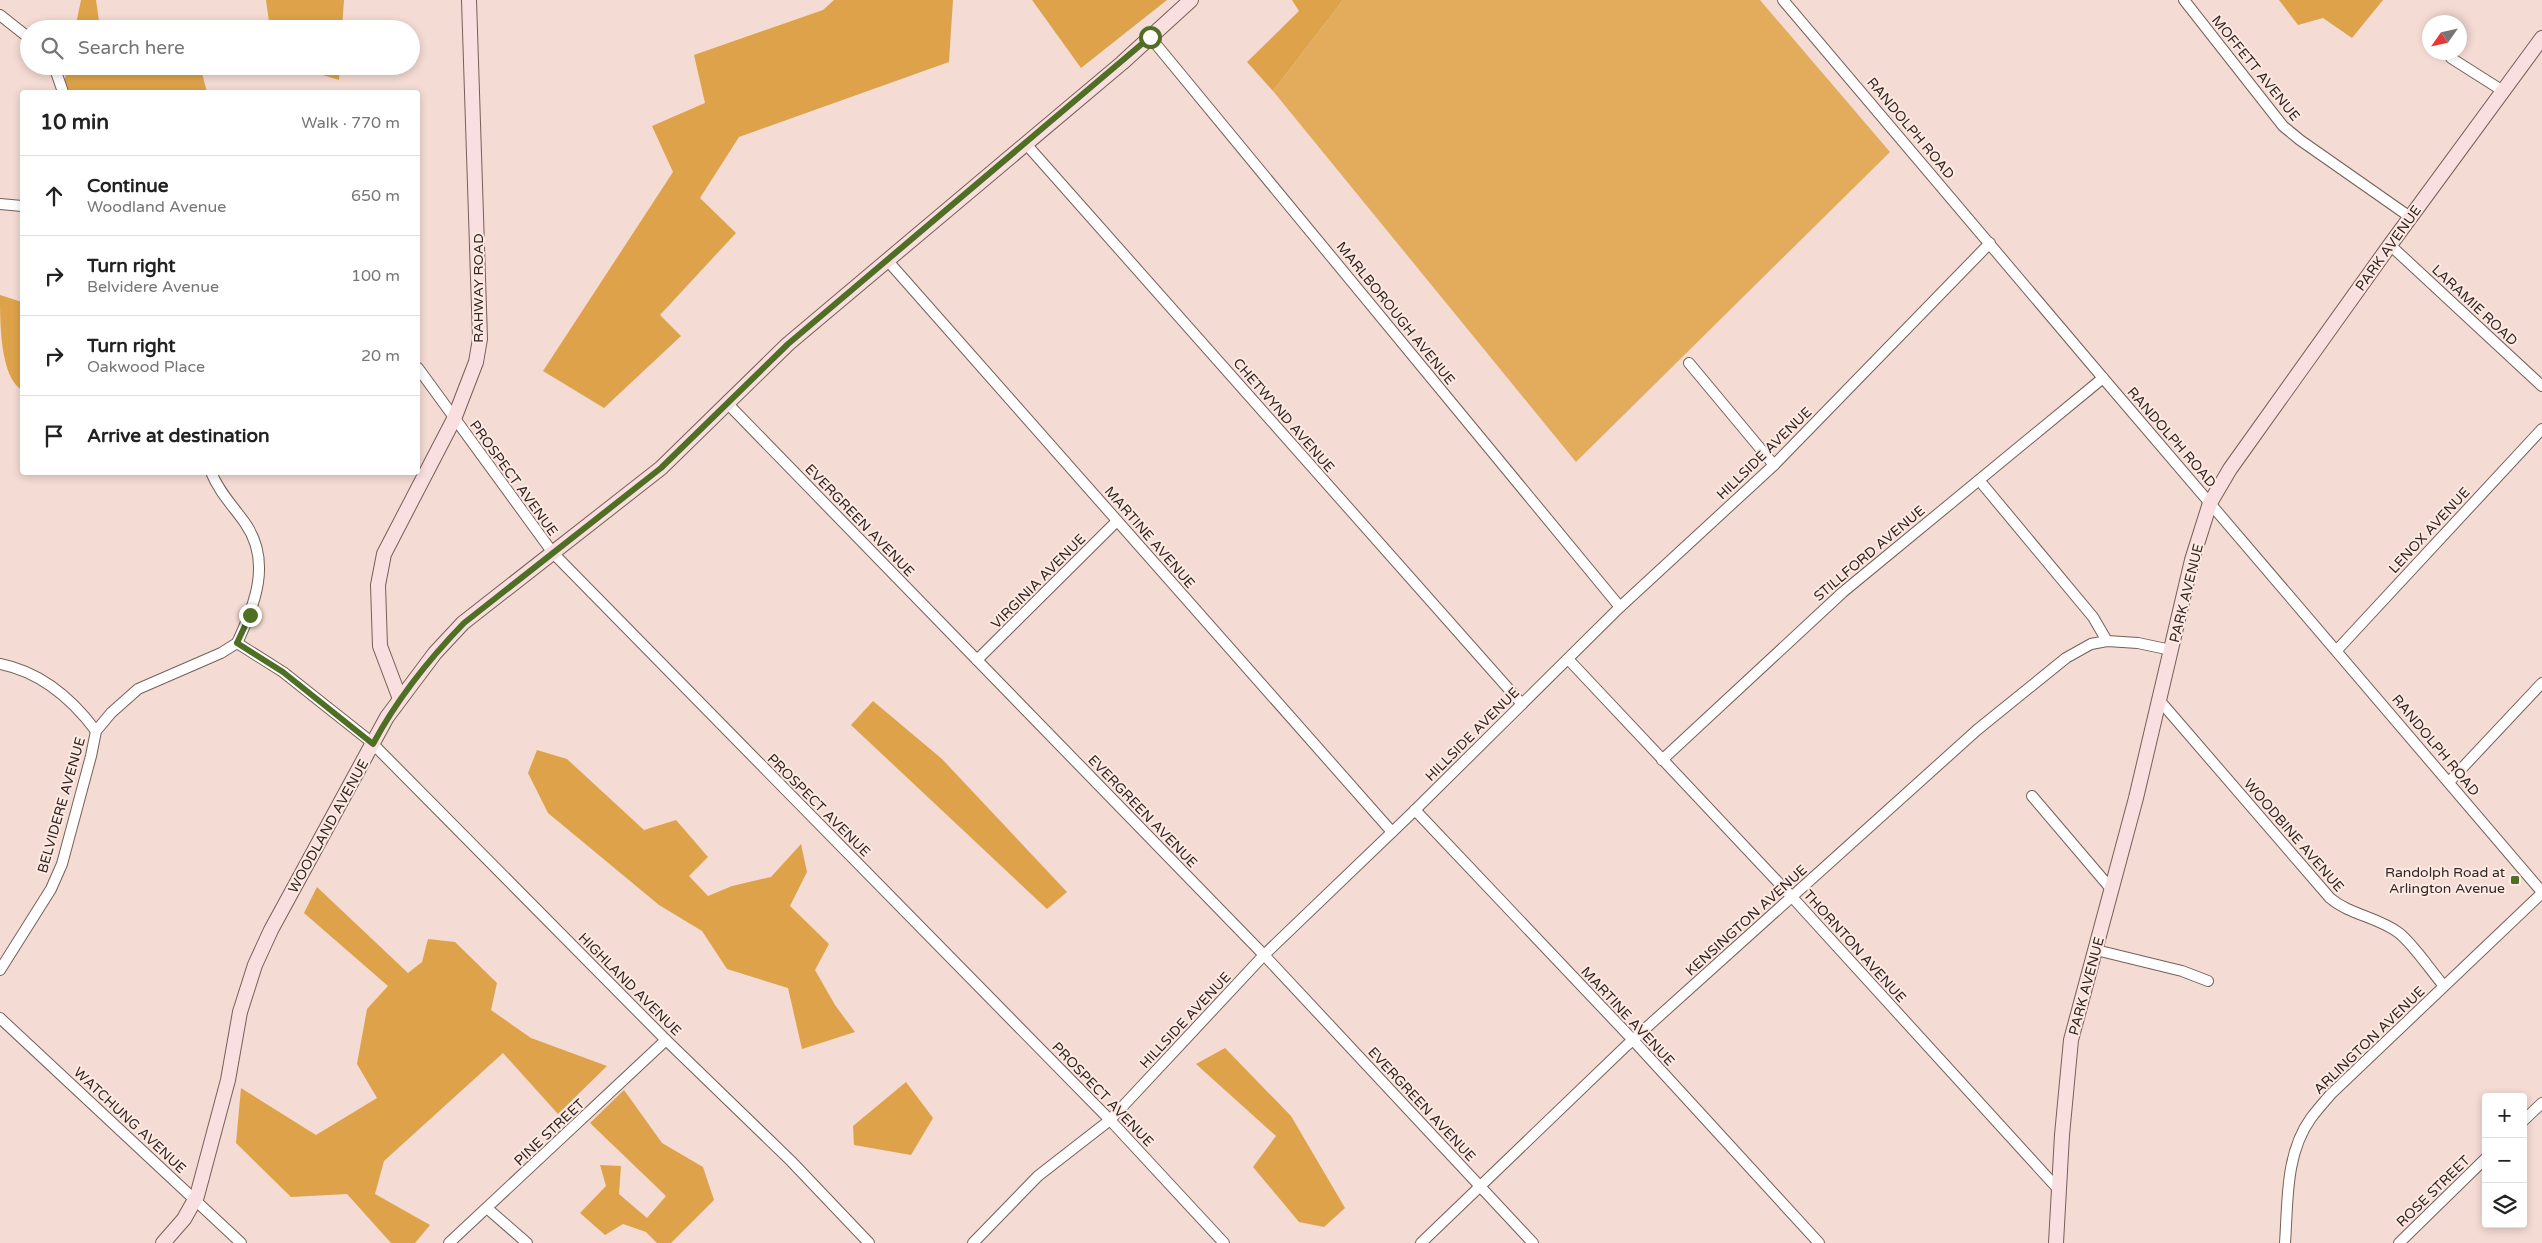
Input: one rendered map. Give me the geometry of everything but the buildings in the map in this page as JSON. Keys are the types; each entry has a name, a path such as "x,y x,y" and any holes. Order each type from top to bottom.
{"street":[{"name":"RAHWAY ROAD","path":"400,699 380,646 378,616 379,578 384,554 454,419 476,362 480,339 469,0"},
{"name":"WOODLAND AVENUE","path":"163,1243 184,1219 195,1199 228,1080 240,1012 254,965 271,930 387,717 435,653 464,623 661,468 788,344 1026,144 1191,0"},
{"name":"RANDOLPH ROAD","path":"1784,0 2103,378 2540,887"},
{"name":"MOFFETT AVENUE","path":"2184,0 2283,126 2410,217"},
{"path":"0,16 20,31"},
{"name":"MARLBOROUGH AVENUE","path":"1150,37 1620,607"},
{"name":"PARK AVENUE","path":"2056,1243 2058,1188 2071,1040 2112,890 2160,701 2192,560 2210,502 2230,470 2410,217 2542,38"},
{"path":"2455,60 2503,91"},
{"path":"57,75 62,90"},
{"name":"CHETWYND AVENUE","path":"1026,144 1522,704"},
{"path":"0,204 20,206"},
{"name":"HILLSIDE AVENUE","path":"974,1243 1038,1176 1110,1120 1264,955 1392,832 1620,607 1774,464 1990,243"},
{"name":"LARAMIE ROAD","path":"2390,245 2542,386"},
{"name":"MARTINE AVENUE","path":"887,260 1392,832"},
{"path":"1689,363 1774,464"},
{"name":"PROSPECT AVENUE","path":"420,371 553,553 1110,1120 1224,1243"},
{"name":"STILLFORD AVENUE","path":"1662,760 1843,592 2103,378"},
{"name":"EVERGREEN AVENUE","path":"727,403 1264,955 1533,1243"},
{"name":"LENOX AVENUE","path":"2337,650 2542,429"},
{"path":"212,475 218,489 246,524 257,546 260,562 250,615 237,643 283,672 373,744"},
{"path":"1979,480 2093,617 2107,641 2172,650"},
{"name":"VIRGINIA AVENUE","path":"977,660 1117,521"},
{"name":"KENSINGTON AVENUE","path":"1421,1243 1633,1040 1978,730 2066,658 2091,644 2107,641"},
{"name":"BELVIDERE AVENUE","path":"0,970 51,889 62,864 92,756 96,731 111,713 138,689 221,653 237,643"},
{"name":"THORNTON AVENUE","path":"1568,659 1792,898 2058,1188"},
{"path":"0,664 20,670 49,684 74,705 96,731"},
{"path":"2449,782 2542,683"},
{"name":"WOODBINE AVENUE","path":"2160,701 2330,898 2342,908 2373,919 2399,934 2444,986"},
{"name":"HIGHLAND AVENUE","path":"373,744 666,1040 791,1161 869,1243"},
{"path":"2032,796 2112,890"},
{"name":"MARTINE AVENUE","path":"1414,810 1633,1040 1819,1243"},
{"name":"ARLINGTON AVENUE","path":"2285,1243 2290,1169 2297,1146 2310,1120 2331,1094 2444,986 2540,887"},
{"path":"2096,950 2182,971 2208,981"},
{"name":"WATCHUNG AVENUE","path":"0,1018 241,1243"},
{"name":"PINE STREET","path":"449,1243 666,1040"},
{"path":"2527,1117 2542,1102"},
{"name":"ROSE STREET","path":"2399,1243 2482,1162"},
{"path":"488,1208 527,1243"}],"shaded area":[{"path":"81,0 96,0 99,20 77,20"},
{"path":"266,0 344,0 343,20 269,20"},
{"path":"834,0 953,0 949,62 739,137 700,198 736,233 660,315 681,336 604,408 543,371 673,172 652,126 705,103 694,55 823,10"},
{"path":"1032,0 1167,0 1081,68"},
{"path":"1292,0 1343,0 1273,91 1247,62 1299,11"},
{"path":"1343,0 1760,0 1890,152 1576,462 1273,91"},
{"path":"2279,0 2383,0 2352,38 2323,18 2298,25"},
{"path":"66,75 202,75 206,90 63,90"},
{"path":"323,75 339,75 339,80"},
{"path":"0,295 20,301 20,388 9,374 5,362 0,320"},
{"path":"873,701 942,759 1067,892 1047,909 851,725"},
{"path":"537,750 567,759 644,830 676,820 708,857 689,876 708,896 732,886 771,877 801,844 807,872 790,906 829,944 815,970 835,1005 855,1032 802,1049 788,988 727,969 702,931 659,905 548,813 528,773"},
{"path":"317,887 408,973 422,962 428,939 455,942 497,983 491,1010 531,1038 607,1066 558,1114 503,1053 384,1161 375,1194 430,1225 415,1243 391,1243 347,1194 291,1197 236,1143 241,1088 316,1135 377,1098 357,1064 367,1009 388,986 304,913"},
{"path":"1225,1048 1291,1116 1345,1208 1324,1227 1299,1222 1253,1167 1276,1136 1196,1064"},
{"path":"906,1082 933,1118 911,1155 854,1145 853,1126"},
{"path":"624,1090 662,1143 703,1167 714,1200 671,1243 657,1243 646,1232 623,1224 605,1235 580,1213 606,1186 600,1165 621,1166 619,1194 647,1218 666,1196 590,1123"}],"place":[{"name":"Randolph Road at Arlington Avenue","path":"2515,880"}],"route":[{"path":"250,615 237,643 283,672 373,744 387,717 435,653 464,623 513,582 614,508 661,468 788,344 1122,63 1150,37"}]}
